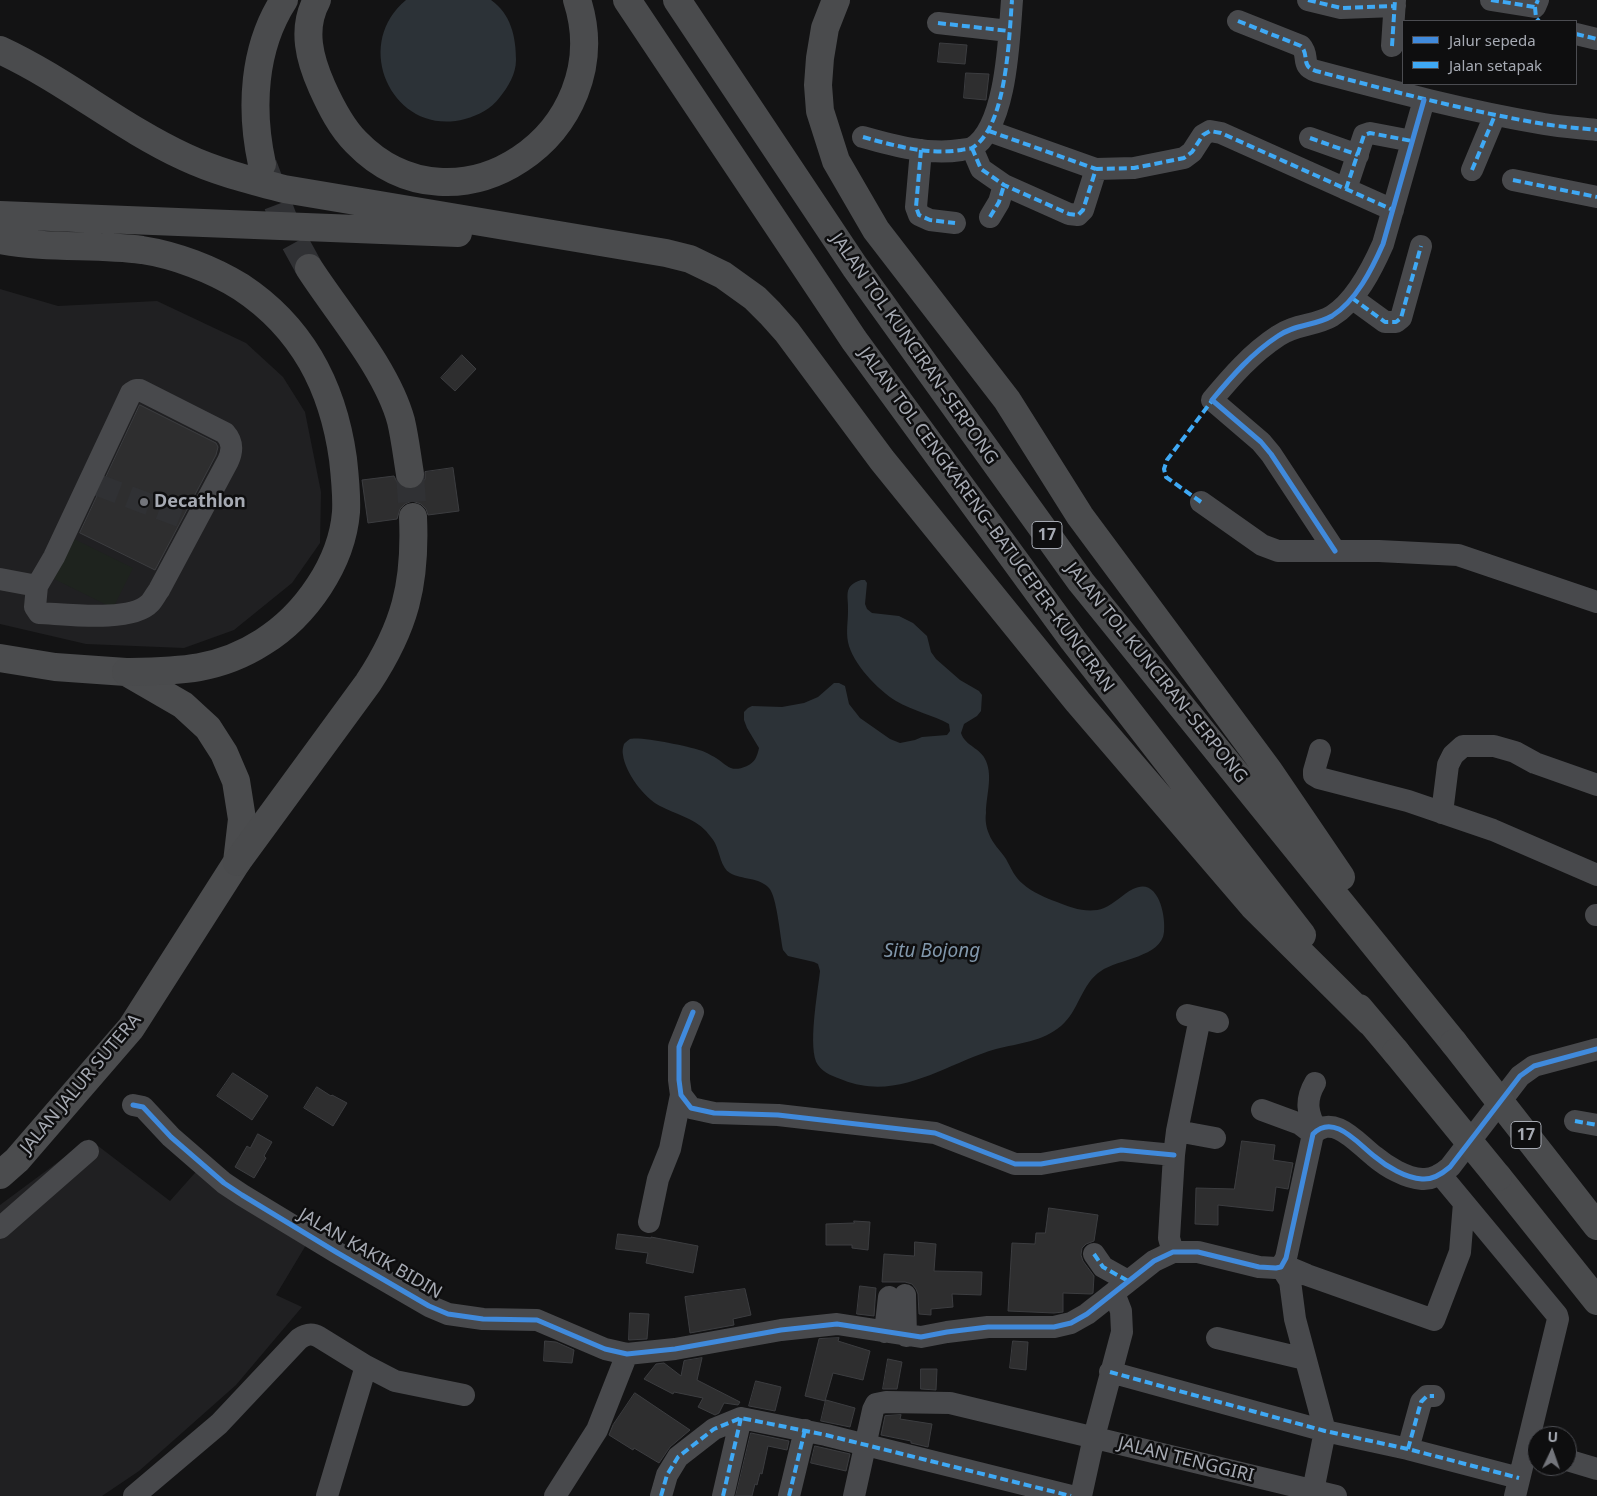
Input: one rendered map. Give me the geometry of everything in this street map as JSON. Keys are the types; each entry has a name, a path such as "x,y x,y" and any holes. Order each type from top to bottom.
{"highway":[{"path":"262,164 257,121 257,78 268,31 284,0"},
{"path":"317,0 310,20 309,50 312,65 336,116 355,141 382,163 415,177 448,182 467,180 504,169 529,154 555,128 572,98 581,70 583,36 582,20 577,0"},
{"name":"JALAN TOL CENGKARENG–BATUCEPER–KUNCIRAN","path":"627,0 854,340 1073,640 1370,1022"},
{"name":"JALAN TOL KUNCIRAN–SERPONG","path":"677,0 855,267 1081,582 1454,1043 1597,1226"},
{"path":"836,0 825,28 820,58 818,85 820,111 836,161 876,230 1007,400 1080,516 1269,771 1454,1043"},
{"path":"0,50 53,77 161,145 198,163 229,174 284,189 631,246 690,259 736,283 760,303 787,332 882,460 1078,702 1253,906 1370,1022"},
{"path":"0,215 307,226 590,240"},
{"path":"0,240 47,246 142,250 185,262 221,277 256,298 272,310 286,325 317,370 331,403 341,444 346,513 338,547 331,564 311,596 279,631 264,642 238,656 192,670 126,672"},
{"path":"309,268 363,347 390,393 401,421 410,474"},
{"path":"237,862 368,683 387,652 402,618 412,579 413,517"},
{"name":"17","path":"1370,1022 1597,1301"}],"main road":[{"path":"0,658 55,667 126,672 192,712 208,728 224,753 236,781 242,819 237,862"},
{"name":"JALAN JALUR SUTERA","path":"0,1175 17,1160 132,1028 237,862"}],"street":[{"path":"863,137 891,145 921,150 956,151 972,148 989,131 999,104 1006,66 1012,0"},
{"path":"1491,0 1538,9"},
{"path":"1311,1 1341,8 1395,3 1392,46"},
{"path":"1238,21 1301,46 1306,52 1307,66 1310,69 1424,100 1545,124 1597,130"},
{"path":"938,24 1009,31"},
{"path":"1577,34 1597,39"},
{"path":"1336,550 1271,454 1261,442 1212,400 1240,367 1279,335 1297,326 1314,323 1332,316 1352,298 1377,259 1383,244 1424,100"},
{"path":"1472,170 1495,115"},
{"path":"989,131 1096,169 1134,168 1184,158 1192,152 1203,135 1210,131 1221,132 1393,210"},
{"path":"1346,189 1364,135 1370,133 1412,141"},
{"path":"1310,138 1358,155"},
{"path":"972,148 981,169 1004,185 1069,214 1078,215 1083,210 1096,169"},
{"path":"921,150 916,207 919,215 930,220 955,223"},
{"path":"1513,180 1597,197"},
{"path":"990,217 999,202 1004,185"},
{"path":"1352,298 1385,322 1396,322 1401,318 1421,246"},
{"path":"140,390 225,433 229,438 232,452 193,521 159,590 150,604 139,610 107,616 39,613 35,606 37,586 93,484 131,393 140,390"},
{"path":"1201,502 1262,545 1278,551 1336,550 1458,555 1597,602"},
{"path":"0,579 37,586"},
{"path":"1442,813 1448,765 1453,755 1463,746 1494,746 1515,752 1535,763 1597,785"},
{"path":"1320,750 1314,776 1408,801 1493,830 1597,875"},
{"path":"650,1222 658,1179 670,1149 682,1096 679,1080 679,1047 693,1012"},
{"path":"1172,1252 1169,1238 1177,1131 1202,1018"},
{"path":"1315,1132 1324,1126 1335,1127 1346,1132 1376,1158 1405,1176 1424,1180 1440,1174 1450,1167 1520,1076 1534,1066 1597,1049"},
{"path":"1312,1493 1325,1431 1295,1319 1290,1281 1282,1266 1315,1132 1310,1119 1308,1105 1310,1091 1315,1084"},
{"path":"682,1096 691,1108 714,1113 778,1115 935,1133 1015,1164 1041,1164 1121,1150 1174,1155"},
{"name":"JALAN KAKIK BIDIN","path":"133,1105 143,1107 171,1136 224,1183 336,1252 434,1308 448,1314 483,1319 537,1320 606,1349 627,1354"},
{"path":"1262,1110 1300,1124 1315,1132"},
{"path":"1177,1131 1215,1138"},
{"path":"0,1228 88,1152"},
{"path":"1440,1174 1557,1315 1558,1319 1537,1426"},
{"path":"555,1496 597,1430 627,1354 675,1349 781,1330 836,1324 921,1337 988,1327 1054,1327 1072,1323 1087,1314 1154,1261 1172,1252 1198,1252 1259,1267 1276,1268 1282,1266 1434,1320 1460,1252 1464,1203"},
{"path":"1081,1496 1110,1372 1122,1332 1121,1287 1094,1254"},
{"path":"895,1334 897,1296"},
{"path":"134,1496 219,1424 303,1336 315,1334 366,1366 395,1381 464,1395"},
{"path":"1217,1338 1305,1359"},
{"path":"326,1496 366,1366"},
{"path":"1110,1372 1325,1431 1408,1449 1517,1487 1527,1462"},
{"path":"1408,1449 1421,1402 1426,1396 1434,1396"},
{"name":"JALAN TENGGIRI","path":"866,1445 876,1404 886,1402 950,1403 1094,1437 1312,1493 1336,1496"},
{"path":"723,1496 741,1418"},
{"path":"661,1496 667,1475 678,1457 714,1429 741,1418 805,1430 1070,1496"},
{"path":"789,1496 805,1430"},
{"path":"854,1496 866,1445"},
{"path":"1577,1463 1597,1469"}],"shaded area":[{"path":"0,289 58,306 157,301 246,343 283,377 305,412 321,492 320,543 292,583 234,630 184,648 86,644 0,624"},
{"path":"74,539 133,568 113,608 54,579"},
{"path":"89,1139 170,1201 202,1165 312,1235 276,1295 302,1307 236,1385 139,1471 102,1496 0,1496 0,1205"}],"water":[{"path":"406,0 491,0 503,12 508,19 513,35 516,65 506,89 489,108 465,119 440,121 418,115 400,102 388,84 381,63 382,41 390,19"},
{"name":"Situ Bojong","path":"865,580 867,583 865,604 867,609 872,613 899,616 913,623 927,636 931,652 936,659 960,680 979,691 982,695 981,711 977,716 964,724 961,733 966,741 981,753 986,761 989,773 987,829 992,841 1018,879 1031,890 1044,897 1068,906 1086,910 1104,908 1133,889 1142,886 1154,892 1159,899 1164,916 1164,932 1156,947 1109,967 1094,976 1067,1020 1046,1036 996,1049 902,1084 883,1087 863,1086 843,1080 820,1068 813,1047 820,971 818,964 788,956 783,950 776,908 769,888 765,884 727,871 715,843 706,831 690,819 654,802 642,791 627,769 623,752 624,744 630,739 653,740 708,753 730,768 742,768 754,761 759,748 744,720 744,712 748,708 752,706 782,707 804,703 818,697 834,683 845,686 849,704 860,718 890,739 900,743 922,737 947,735 950,731 949,724 896,701 889,696 860,667 850,650 847,638 848,592 851,585"}],"building":[{"path":"940,43 967,45 965,64 938,62"},
{"path":"966,73 989,74 986,100 964,98"},
{"path":"462,355 476,369 455,391 441,378"},
{"name":"Decathlon","path":"140,405 216,443 218,447 216,455 155,570 80,533"},
{"path":"453,468 459,511 428,515 426,509 421,504 412,501 400,509 397,519 368,523 362,480 394,476 398,484 405,489 412,489 420,486 425,479 425,472"},
{"path":"233,1073 268,1096 252,1120 217,1096"},
{"path":"317,1087 347,1103 333,1126 304,1108"},
{"path":"258,1134 272,1142 264,1156 266,1158 254,1178 235,1167 247,1146 250,1148"},
{"path":"1242,1141 1275,1145 1273,1160 1293,1163 1288,1189 1276,1187 1273,1211 1218,1205 1218,1225 1195,1224 1196,1188 1234,1189"},
{"path":"1049,1208 1098,1215 1094,1241 1082,1248 1081,1255 1094,1276 1093,1293 1063,1293 1063,1312 1008,1311 1012,1243 1035,1244 1036,1233 1045,1233"},
{"path":"854,1221 870,1222 868,1250 852,1248 852,1245 826,1245 826,1224 854,1223"},
{"path":"618,1234 651,1237 698,1246 693,1273 646,1263 648,1253 616,1249"},
{"path":"915,1242 936,1244 934,1271 982,1272 981,1295 952,1294 953,1307 931,1309 931,1315 919,1314 918,1294 912,1284 905,1282 882,1282 884,1254 914,1256"},
{"path":"860,1286 876,1288 874,1316 857,1314"},
{"path":"745,1289 751,1315 733,1319 734,1325 690,1333 685,1297"},
{"path":"630,1313 649,1314 647,1339 629,1340"},
{"path":"839,1338 838,1341 870,1351 863,1380 833,1373 825,1401 805,1396 819,1339"},
{"path":"545,1341 556,1342 574,1350 572,1363 544,1361"},
{"path":"1013,1341 1028,1342 1026,1370 1010,1368"},
{"path":"702,1358 697,1380 740,1402 738,1405 724,1403 719,1413 715,1415 698,1407 703,1398 674,1392 673,1394 644,1379 656,1364 664,1363 681,1376 684,1361"},
{"path":"888,1359 902,1362 897,1389 883,1389"},
{"path":"921,1369 937,1369 936,1390 921,1389"},
{"path":"756,1381 781,1387 775,1411 749,1406"},
{"path":"635,1393 690,1430 670,1447 659,1463 609,1435 613,1425"},
{"path":"826,1400 855,1408 850,1427 821,1421"},
{"path":"901,1415 900,1419 932,1424 928,1447 911,1443 911,1441 881,1435 885,1416"},
{"path":"751,1433 789,1441 787,1450 768,1446 762,1474 760,1473 752,1496 736,1496"},
{"path":"815,1446 850,1454 846,1471 811,1463"}],"tunnel":[{"path":"263,165 286,226 309,268"},
{"path":"410,474 413,517"},
{"path":"98,485 190,520"}],"marked path":[{"path":"863,137 899,146 936,151 972,148 984,137 993,121 1004,80 1012,0"},
{"path":"1308,0 1341,8 1395,6"},
{"path":"1392,46 1395,0"},
{"path":"1491,0 1535,7 1538,0"},
{"path":"1535,7 1538,20"},
{"path":"1238,21 1301,46 1304,50 1308,66 1316,71 1486,113 1550,125 1597,130"},
{"path":"938,23 1009,31"},
{"path":"1577,34 1597,39"},
{"path":"1472,170 1495,115"},
{"path":"989,131 1096,169"},
{"path":"972,148 981,169 1004,185 1069,214 1078,215 1083,210 1096,169 1134,168 1184,158 1192,152 1203,135 1210,131 1221,133 1393,210"},
{"path":"1346,189 1364,135 1370,133 1412,141"},
{"path":"1310,138 1358,155"},
{"path":"921,150 916,207 919,215 930,220 955,223"},
{"path":"1513,180 1597,197"},
{"path":"990,217 999,202 1004,185"},
{"path":"1352,298 1385,322 1396,322 1401,318 1421,246"},
{"path":"1201,502 1166,477 1164,469 1167,460 1214,398"},
{"path":"1575,1121 1597,1125"},
{"path":"1094,1254 1103,1267 1128,1281"},
{"path":"1110,1372 1325,1431 1408,1449 1519,1478"},
{"path":"1408,1449 1421,1402 1427,1396 1434,1396"},
{"path":"661,1496 667,1475 678,1457 714,1429 741,1418 826,1435 1071,1496"},
{"path":"723,1496 741,1418"},
{"path":"789,1496 805,1430"}],"cycle path":[{"path":"1335,551 1271,454 1261,442 1212,400 1243,365 1269,343 1291,329 1319,322 1332,316 1341,310 1356,293 1374,264 1383,244 1424,100"},
{"path":"693,1012 679,1047 681,1095 691,1108 714,1113 778,1115 935,1133 1015,1164 1041,1164 1121,1150 1174,1155"},
{"path":"133,1105 143,1107 171,1137 224,1183 336,1252 429,1306 448,1314 483,1319 537,1320 605,1349 627,1354 675,1349 781,1330 837,1324 921,1337 988,1327 1054,1327 1071,1323 1087,1314 1154,1261 1173,1252 1198,1252 1259,1267 1281,1267 1286,1258 1313,1134 1321,1128 1337,1128 1345,1132 1379,1160 1403,1174 1422,1179 1430,1178 1441,1174 1450,1167 1520,1076 1534,1066 1597,1049"}],"place":[{"name":"Decathlon","path":"144,502"}]}
